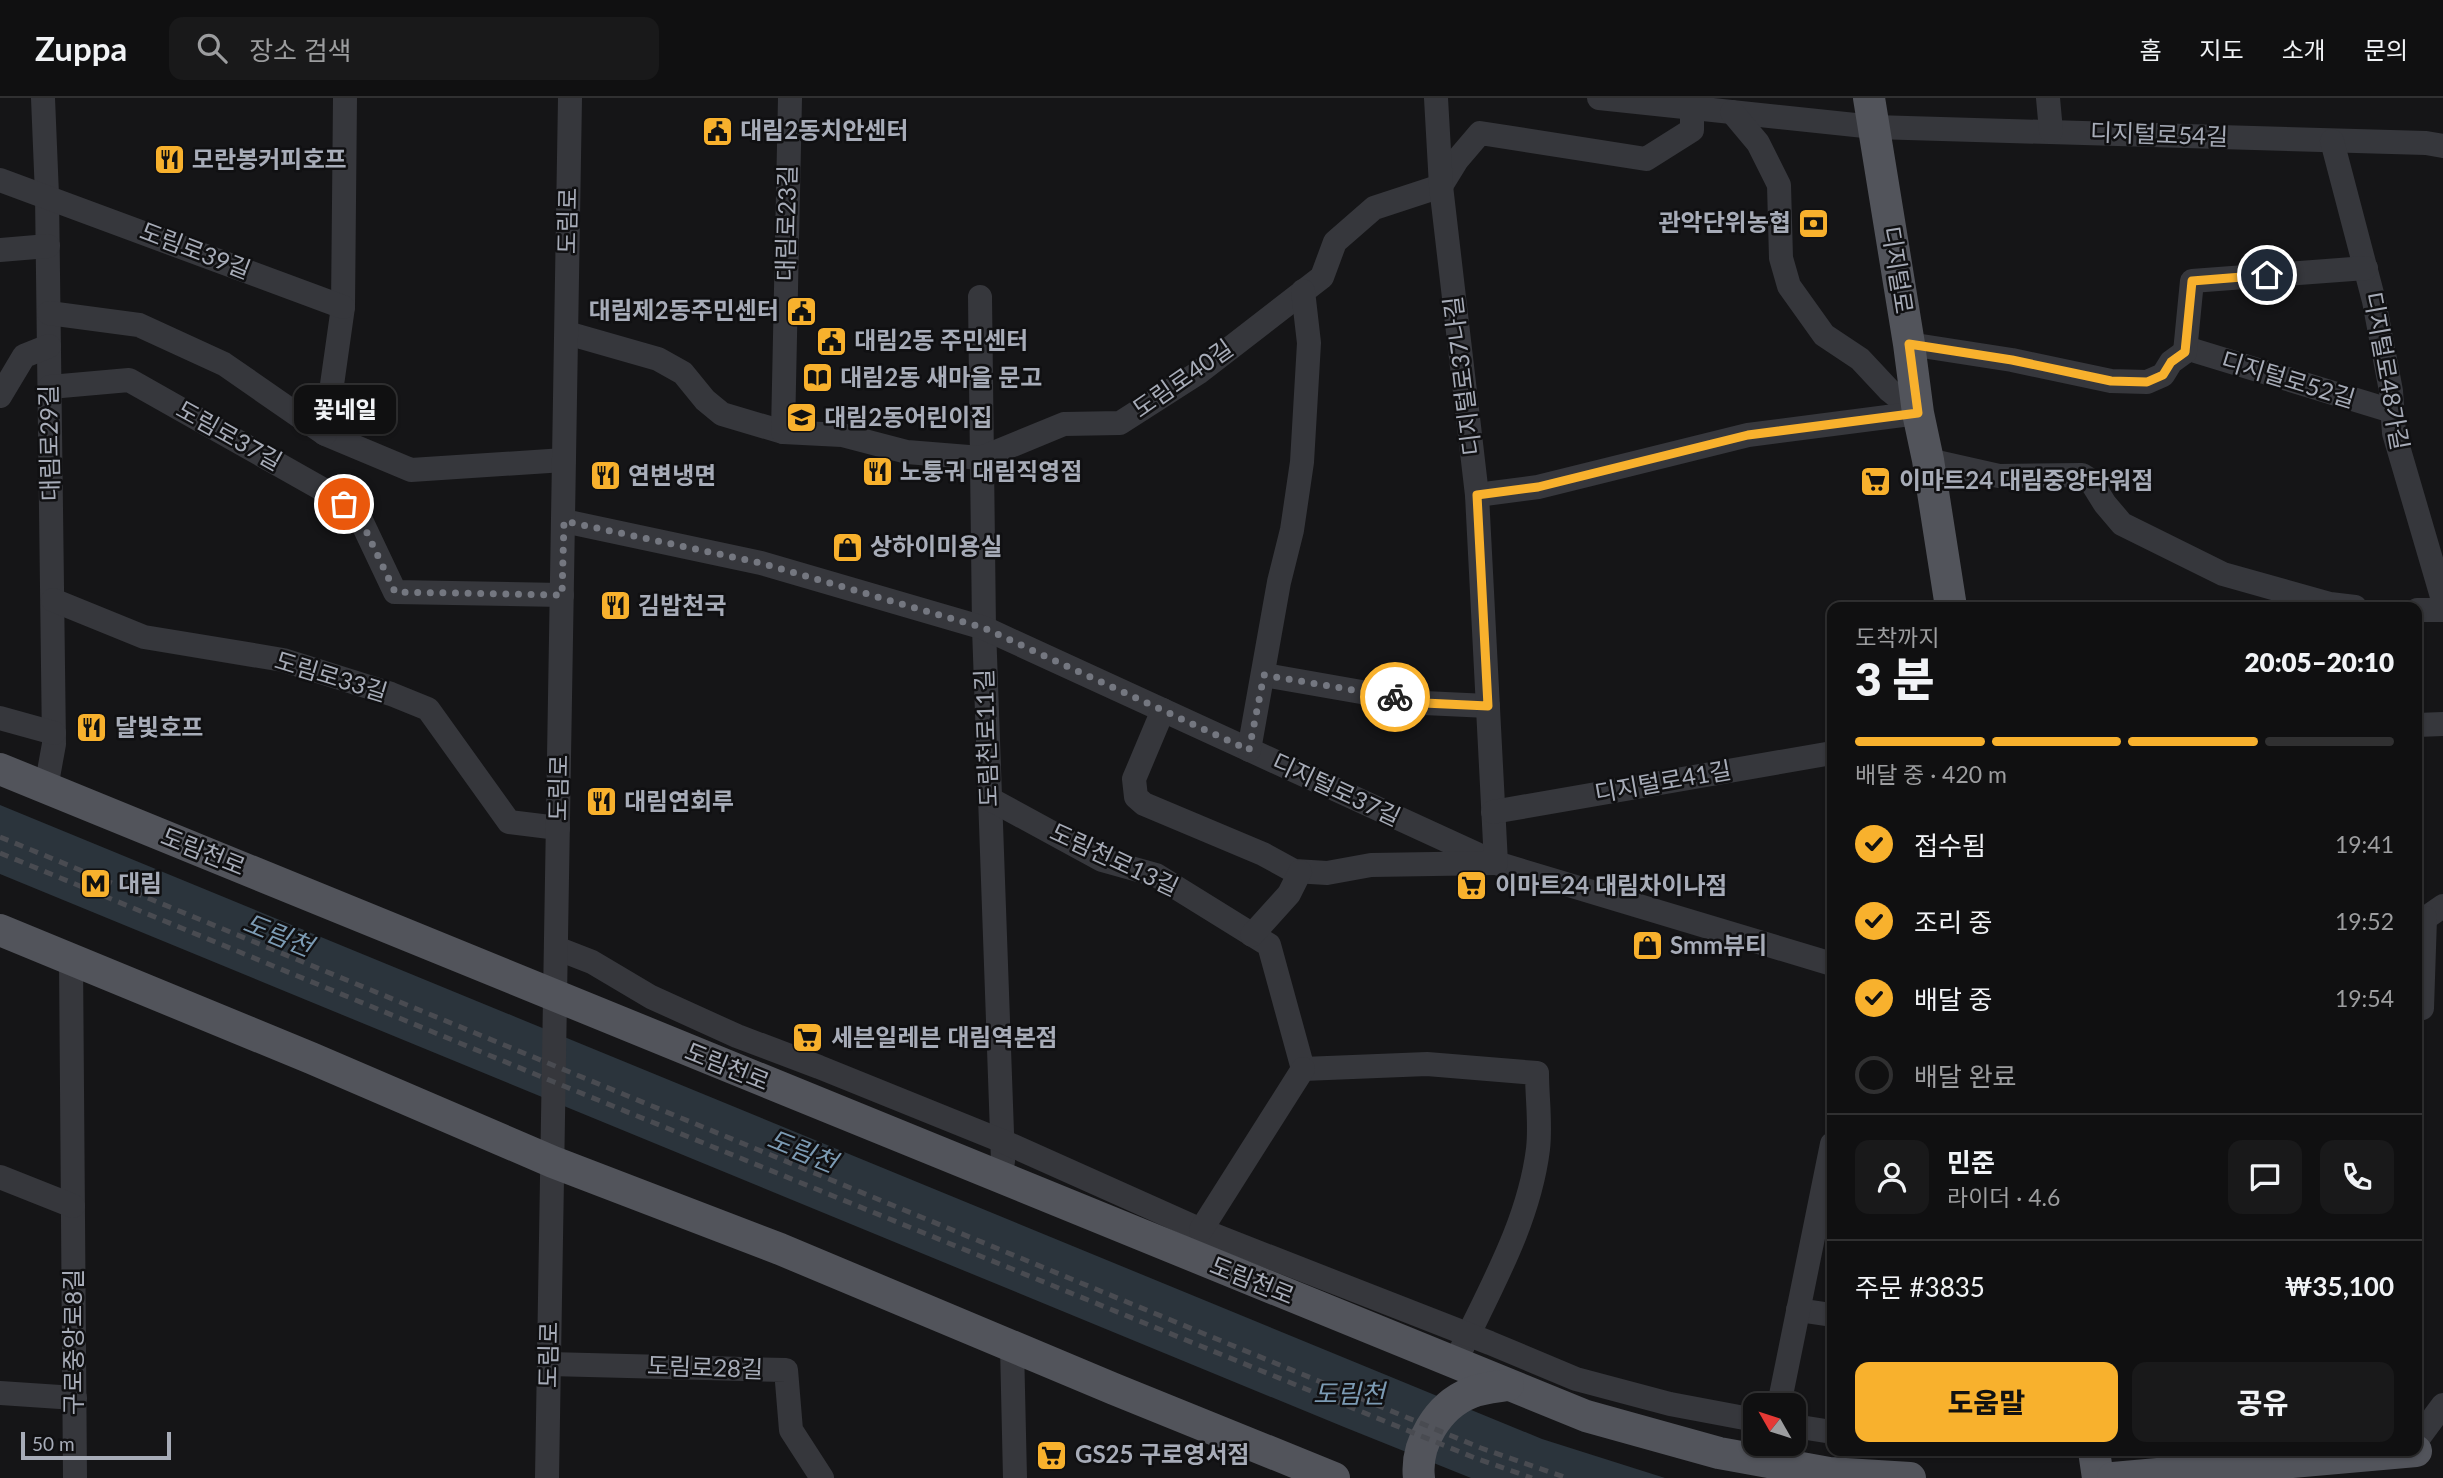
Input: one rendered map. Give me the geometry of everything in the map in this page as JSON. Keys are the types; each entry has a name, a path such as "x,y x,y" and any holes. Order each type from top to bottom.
{"main road":[{"name":"디지털로","path":"1872,112 1950,602"},
{"name":"도림천로","path":"0,769 555,1009 1000,1178 1455,1363 1499,1386 1586,1416 1719,1453 1829,1473 1910,1478"},
{"path":"0,930 553,1153 1334,1478"},
{"path":"1419,1478 1418,1464 1427,1433 1447,1407 1469,1393 1499,1386"},
{"path":"2422,1448 2443,1444"},
{"path":"2095,1456 2098,1478"},
{"path":"2113,1478 2341,1456"}],"street":[{"name":"대림로29길","path":"43,98 48,246 54,733 46,788"},
{"path":"325,434 343,307 345,98"},
{"name":"도림로","path":"547,1478 570,98"},
{"name":"대림로23길","path":"783,432 790,98"},
{"name":"디지털로37나길","path":"1436,98 1441,186 1477,495 1496,863"},
{"name":"디지털로54길","path":"1599,98 1693,103 1732,112 1872,112 2051,131 2443,146"},
{"path":"2048,98 2051,131"},
{"path":"1441,186 1457,160 1480,133 1646,159 1692,130 1693,103"},
{"path":"1732,112 1758,143 1779,185 1781,258 1789,286 1824,335 1860,359 1889,390 1918,413"},
{"name":"디지털로48가길","path":"2332,141 2375,301 2391,391 2394,433 2443,600"},
{"name":"도림로39길","path":"0,180 47,195 343,307"},
{"name":"도림로40길","path":"567,333 658,359 683,373 705,400 722,414 783,432 842,435 907,452 981,458 1064,424 1119,423 1198,373 1322,277 1335,242 1374,208 1441,186"},
{"path":"0,250 48,246"},
{"path":"1909,344 2012,360 2111,381 2147,382 2163,375 2171,362 2185,352 2192,281 2366,268"},
{"path":"1249,750 1279,582 1292,530 1302,462 1309,343 1303,291"},
{"name":"도림천로11길","path":"980,297 984,628 1003,1161 1000,1178"},
{"path":"49,313 139,325 224,364 325,434 411,470 565,460"},
{"path":"0,396 24,356 49,346"},
{"name":"디지털로52길","path":"2185,352 2189,349 2392,411"},
{"name":"도림로37길","path":"50,387 129,380 329,493 359,516 395,592 562,595"},
{"path":"1477,495 1538,487 1748,435 1918,413"},
{"path":"1928,460 1999,476 2082,475 2090,480 2122,524 2223,574 2323,602"},
{"name":"디지털로37길","path":"564,521 761,563 984,628 1496,863 1827,962"},
{"name":"도림로33길","path":"53,600 144,637 283,660 391,694 428,709 509,822 558,828"},
{"path":"2422,610 2443,610"},
{"path":"1264,675 1424,703 1488,706"},
{"path":"1163,710 1134,779 1136,797 1144,804 1263,854 1294,871 1327,873 1371,865 1496,863"},
{"path":"0,718 54,733"},
{"path":"2422,725 2443,724"},
{"name":"디지털로41길","path":"1493,811 1827,754"},
{"name":"도림천로13길","path":"990,799 1102,860 1156,875 1269,945 1303,1069"},
{"path":"1252,935 1289,894 1300,872"},
{"path":"2422,1008 2428,916"},
{"path":"556,948 592,962 651,997 737,1036 1002,1140 1201,1230 1576,1380 1670,1404 1743,1418"},
{"name":"구로중앙로8길","path":"71,959 75,1478"},
{"path":"1201,1230 1303,1069 1427,1064 1537,1073 1538,1148 1515,1234 1455,1363"},
{"path":"1781,1393 1827,1168"},
{"path":"0,1177 73,1206"},
{"path":"1798,1310 1827,1314"},
{"path":"1012,1346 1015,1478"},
{"name":"도림로28길","path":"549,1364 786,1370 791,1430 822,1478"},
{"path":"0,1393 75,1398"},
{"path":"2422,1436 2443,1405"},
{"path":"1806,1428 1827,1431"}],"water":[{"name":"도림천","path":"0,805 1542,1439 1665,1478 1471,1478 1344,1427 0,874"}],"railway":[{"path":"0,837 1481,1448 1567,1478"},
{"path":"0,853 1475,1458 1532,1478"}],"way so far":[{"path":"344,504 359,516 395,592 562,595 564,521 761,563 984,628 1249,750 1264,675 1395,697"}],"place":[{"name":"대림2동치안센터","path":"717,131"},
{"name":"모란봉커피호프","path":"169,160"},
{"name":"관악단위농협","path":"1814,223"},
{"name":"대림제2동주민센터","path":"802,311"},
{"name":"대림2동 주민센터","path":"831,341"},
{"name":"대림2동 새마을 문고","path":"817,378"},
{"name":"대림2동어린이집","path":"801,418"},
{"name":"노퉁궈 대림직영점","path":"877,472"},
{"name":"연변냉면","path":"605,476"},
{"name":"이마트24 대림중앙타워점","path":"1876,481"},
{"name":"꽃네일","path":"344,504"},
{"name":"상하이미용실","path":"847,547"},
{"name":"김밥천국","path":"615,606"},
{"name":"달빛호프","path":"92,728"},
{"name":"대림연회루","path":"601,802"},
{"name":"대림","path":"95,884"},
{"name":"이마트24 대림차이나점","path":"1472,886"},
{"name":"Smm뷰티","path":"1647,946"},
{"name":"세븐일레븐 대림역본점","path":"808,1038"},
{"name":"GS25 구로영서점","path":"1052,1455"}],"route":[{"path":"1395,697 1424,703 1488,706 1477,495 1538,487 1748,435 1918,413 1909,344 2012,360 2111,381 2147,382 2163,375 2171,362 2185,352 2192,281 2267,275"}]}
